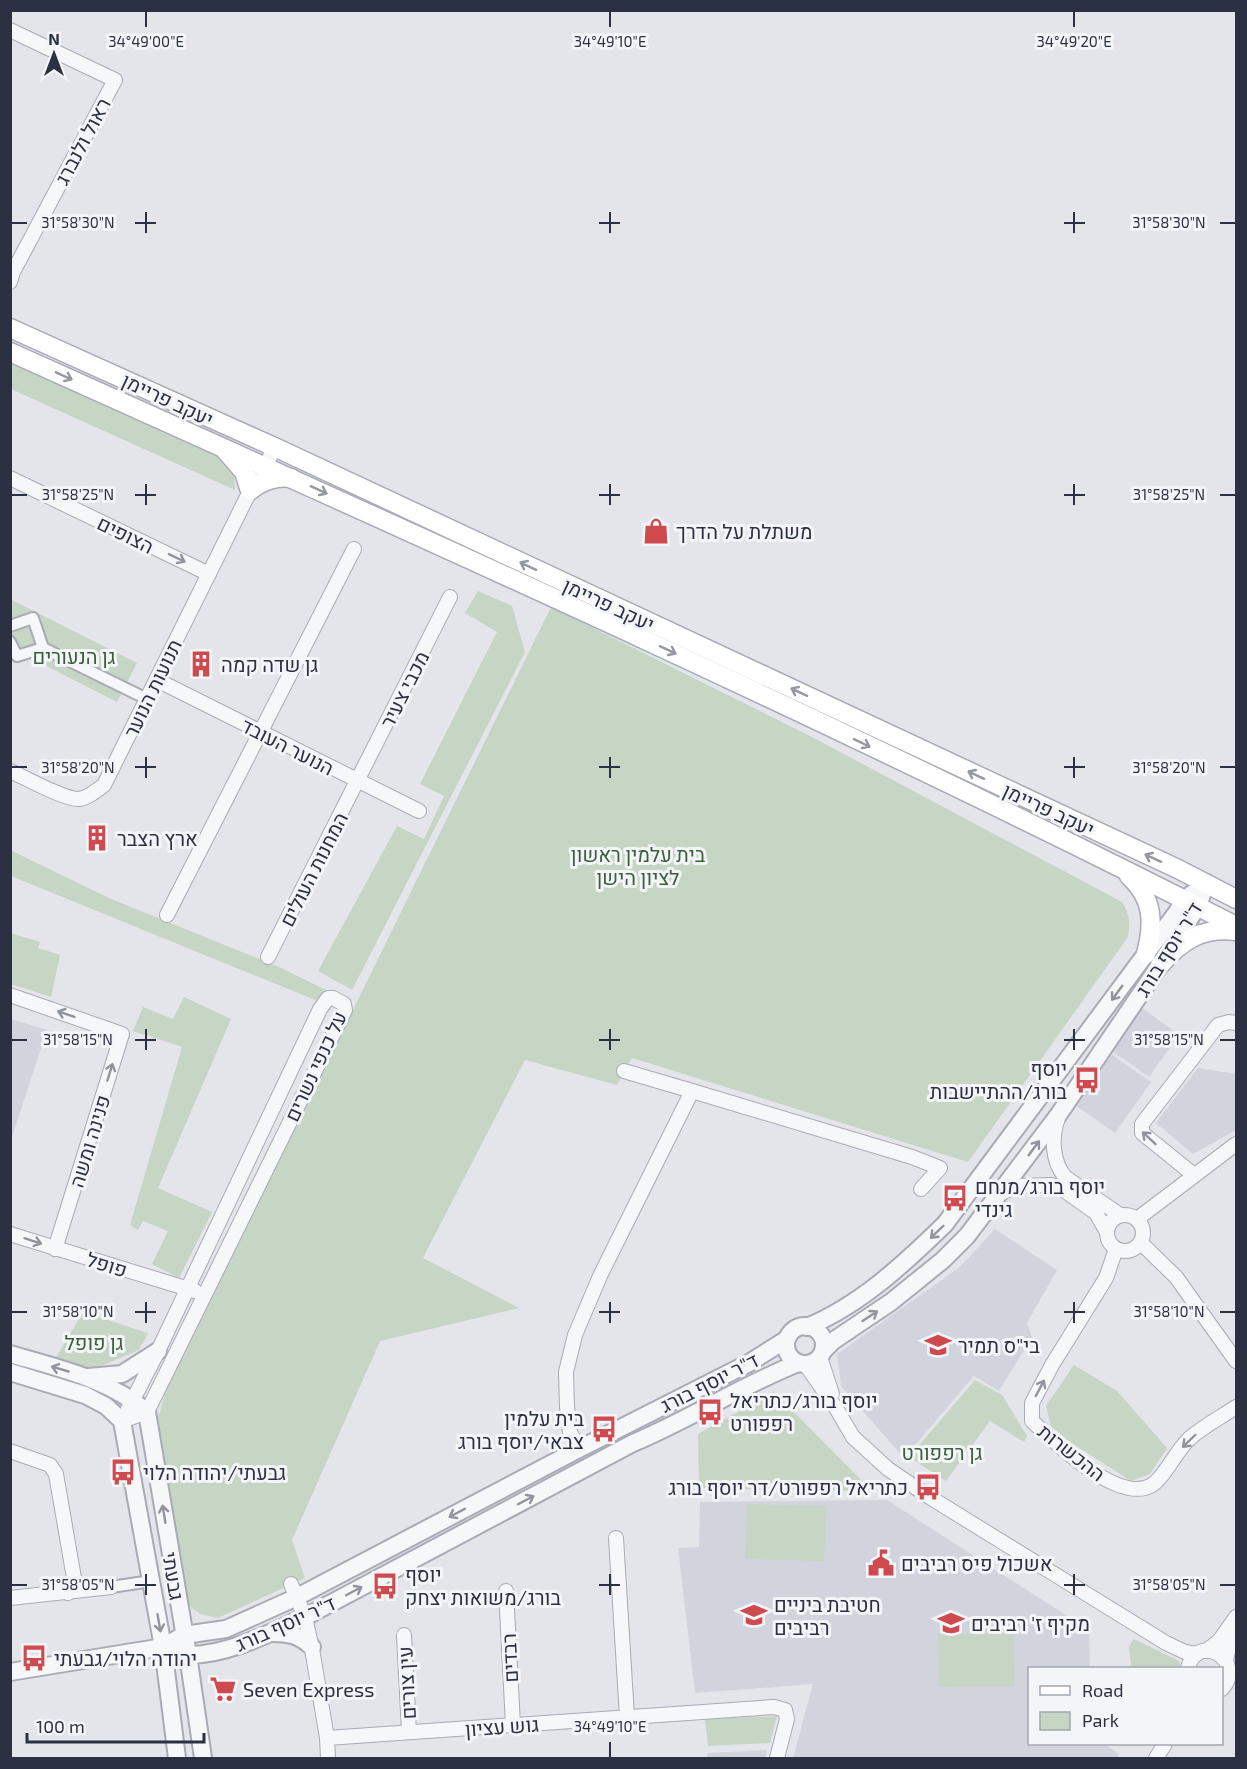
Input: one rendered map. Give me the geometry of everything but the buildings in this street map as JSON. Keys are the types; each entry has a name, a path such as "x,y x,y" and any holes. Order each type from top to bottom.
{"main road":[{"name":"יעקב פריימן","path":"13,327 1236,899"},
{"name":"יעקב פריימן","path":"10,352 263,464 688,659 1236,926"},
{"path":"221,447 244,472 249,492"},
{"path":"249,492 256,485 274,478 292,478"},
{"path":"1119,867 1138,885 1147,903 1152,924 1153,959 1170,954 1206,931 1221,929 1236,931"}],"street":[{"name":"ראול ולנברג","path":"10,30 115,80 11,276"},
{"name":"תנועות הנוער","path":"10,771 56,792 79,799 104,785 272,447"},
{"name":"הצופים","path":"10,478 209,574"},
{"path":"167,915 354,549"},
{"name":"מכבי צעיר","path":"358,781 450,597"},
{"path":"10,626 33,618 43,648"},
{"path":"10,642 17,656 43,648 147,699"},
{"name":"הנוער העובד","path":"157,680 419,811"},
{"name":"המחנות העולים","path":"268,957 358,781"},
{"name":"ד\"ר יוסף בורג","path":"163,1647 188,1655 224,1650 271,1633 305,1617 633,1443 664,1430 763,1378 811,1358 891,1302 943,1260 967,1236 1001,1193 1059,1114 1153,959 1206,883"},
{"name":"ד\"ר יוסף בורג","path":"807,1327 835,1313 870,1290 922,1247 945,1224 1153,959"},
{"name":"פנינה ומשה","path":"10,995 122,1034 56,1249"},
{"name":"על כנפי נשרים","path":"122,1421 188,1289 320,1009 325,1001 333,998 344,1004 345,1010 147,1412"},
{"path":"1194,1175 1142,1133 1142,1124 1218,1025 1236,1023"},
{"path":"624,1071 912,1157 940,1168 921,1189"},
{"path":"579,1449 570,1432 567,1407 566,1372 575,1335 600,1276 692,1091"},
{"path":"1059,1114 1053,1143 1059,1168 1065,1177 1120,1215"},
{"path":"1137,1219 1236,1144"},
{"path":"1001,1193 1017,1186 1051,1185 1061,1188 1096,1214 1107,1232 1109,1242 1116,1249 1127,1252 1137,1247 1143,1238 1143,1227 1137,1219 1126,1215 1120,1215 1111,1221 1107,1232"},
{"name":"פופל","path":"10,1234 204,1294"},
{"path":"1141,1243 1176,1277 1236,1361"},
{"name":"ההכשרות","path":"1116,1249 1106,1278 1052,1365 1032,1403 1032,1421 1062,1449 1112,1483 1135,1490 1153,1485 1189,1438 1236,1407"},
{"path":"807,1327 821,1335 824,1346 811,1358 789,1355 788,1339 795,1329 807,1327"},
{"name":"ד\"ר יוסף בורג","path":"163,1647 184,1635 225,1629 294,1591 749,1363 788,1339"},
{"path":"88,1377 122,1374 158,1351"},
{"path":"10,1354 88,1377 133,1400 147,1412 122,1421 106,1406 85,1395 10,1372"},
{"path":"811,1358 853,1437 888,1469 931,1498 1175,1648 1191,1654 1195,1659"},
{"name":"גבעתי","path":"147,1412 203,1758"},
{"name":"גבעתי","path":"122,1421 163,1647 177,1758"},
{"path":"10,1451 50,1465 56,1474 74,1578 68,1593"},
{"path":"616,1538 627,1717"},
{"path":"10,1598 68,1593 151,1581"},
{"path":"294,1591 305,1617 312,1647 327,1738 328,1758"},
{"name":"רבדים","path":"506,1592 513,1725"},
{"path":"178,1606 191,1618 225,1629"},
{"path":"1195,1659 1219,1641 1236,1617"},
{"path":"271,1633 292,1634 302,1638 312,1647"},
{"name":"עין צורים","path":"404,1635 409,1732"},
{"path":"1230,1684 1226,1659 1236,1636"},
{"path":"10,1672 163,1647"},
{"path":"1195,1659 1217,1652 1226,1659"},
{"name":"גוש עציון","path":"327,1738 774,1707 786,1710 787,1719 777,1758"},
{"path":"1156,1758 1164,1745"}],"shaded area":[{"path":"1142,1008 1179,1035 1149,1077 1112,1051"},
{"path":"11,1019 47,1030 11,1140"},
{"path":"1111,1054 1151,1082 1115,1133 1075,1105"},
{"path":"1198,1068 1236,1074 1236,1130 1193,1154 1156,1123"},
{"name":"בי\"ס תמיר","path":"995,1229 1057,1270 1027,1323 1032,1337 999,1391 974,1376 904,1458 841,1386 837,1354 960,1267"},
{"name":"מקיף ז' רביבים","path":"887,1500 1089,1630 1090,1667 1028,1667 1028,1745 1106,1745 1119,1754 1117,1758 793,1758 813,1684 695,1693 678,1548 699,1547 700,1502"},
{"path":"767,1750 765,1758 707,1758 707,1753"}],"green space":[{"path":"11,352 209,442 234,468 235,490 11,389"},
{"path":"478,591 512,606 525,652 352,990 318,971 397,826 424,839 444,796 420,784 497,632 465,613"},
{"name":"גן הנעורים","path":"10,599 137,663 117,702 11,648"},
{"name":"בית עלמין ראשון לציון הישן","path":"551,607 812,737 1122,902 1129,919 1128,937 968,1162 632,1058 617,1085 525,1060 423,1258 519,1308 380,1341 292,1540 305,1578 218,1618 200,1614 187,1604 158,1418 166,1390"},
{"path":"10,850 109,898 279,967 328,991 320,1002 11,876"},
{"path":"11,933 40,942 38,948 60,955 51,997 11,984"},
{"path":"184,997 231,1019 158,1188 212,1212 179,1278 152,1264 168,1231 143,1221 138,1230 130,1225 182,1047 133,1031 143,1007 173,1019"},
{"name":"גן פופל","path":"83,1312 148,1333 139,1350 106,1364 90,1368 55,1359"},
{"path":"1074,1365 1117,1391 1167,1448 1150,1474 1131,1481 1070,1442 1051,1426 1046,1406"},
{"name":"גן רפפורט","path":"975,1380 1002,1395 1027,1436 1024,1442 990,1421 946,1481 909,1457"},
{"path":"774,1392 872,1491 699,1488 698,1434"},
{"path":"747,1504 826,1506 824,1561 745,1559"},
{"path":"1014,1633 1015,1686 939,1687 938,1634"},
{"path":"1134,1639 1179,1661 1181,1667 1131,1667 1129,1646"},
{"path":"777,1716 770,1743 708,1746 705,1719"}],"place":[{"name":"משתלת על הדרך","path":"656,531"},
{"name":"גן שדה קמה","path":"201,664"},
{"name":"ארץ הצבר","path":"97,838"},
{"name":"יוסף בורג/ההתיישבות","path":"1087,1080"},
{"name":"יוסף בורג/מנחם גינדי","path":"955,1198"},
{"name":"בי\"ס תמיר","path":"938,1345"},
{"name":"יוסף בורג/כתריאל רפפורט","path":"710,1412"},
{"name":"בית עלמין צבאי/יוסף בורג","path":"604,1429"},
{"name":"גבעתי/יהודה הלוי","path":"123,1472"},
{"name":"כתריאל רפפורט/דר יוסף בורג","path":"928,1487"},
{"name":"אשכול פיס רביבים","path":"881,1563"},
{"name":"יוסף בורג/משואות יצחק","path":"385,1586"},
{"name":"חטיבת ביניים רביבים","path":"754,1615"},
{"name":"מקיף ז' רביבים","path":"951,1623"},
{"name":"יהודה הלוי/גבעתי","path":"34,1658"},
{"name":"Seven Express","path":"223,1689"}]}
